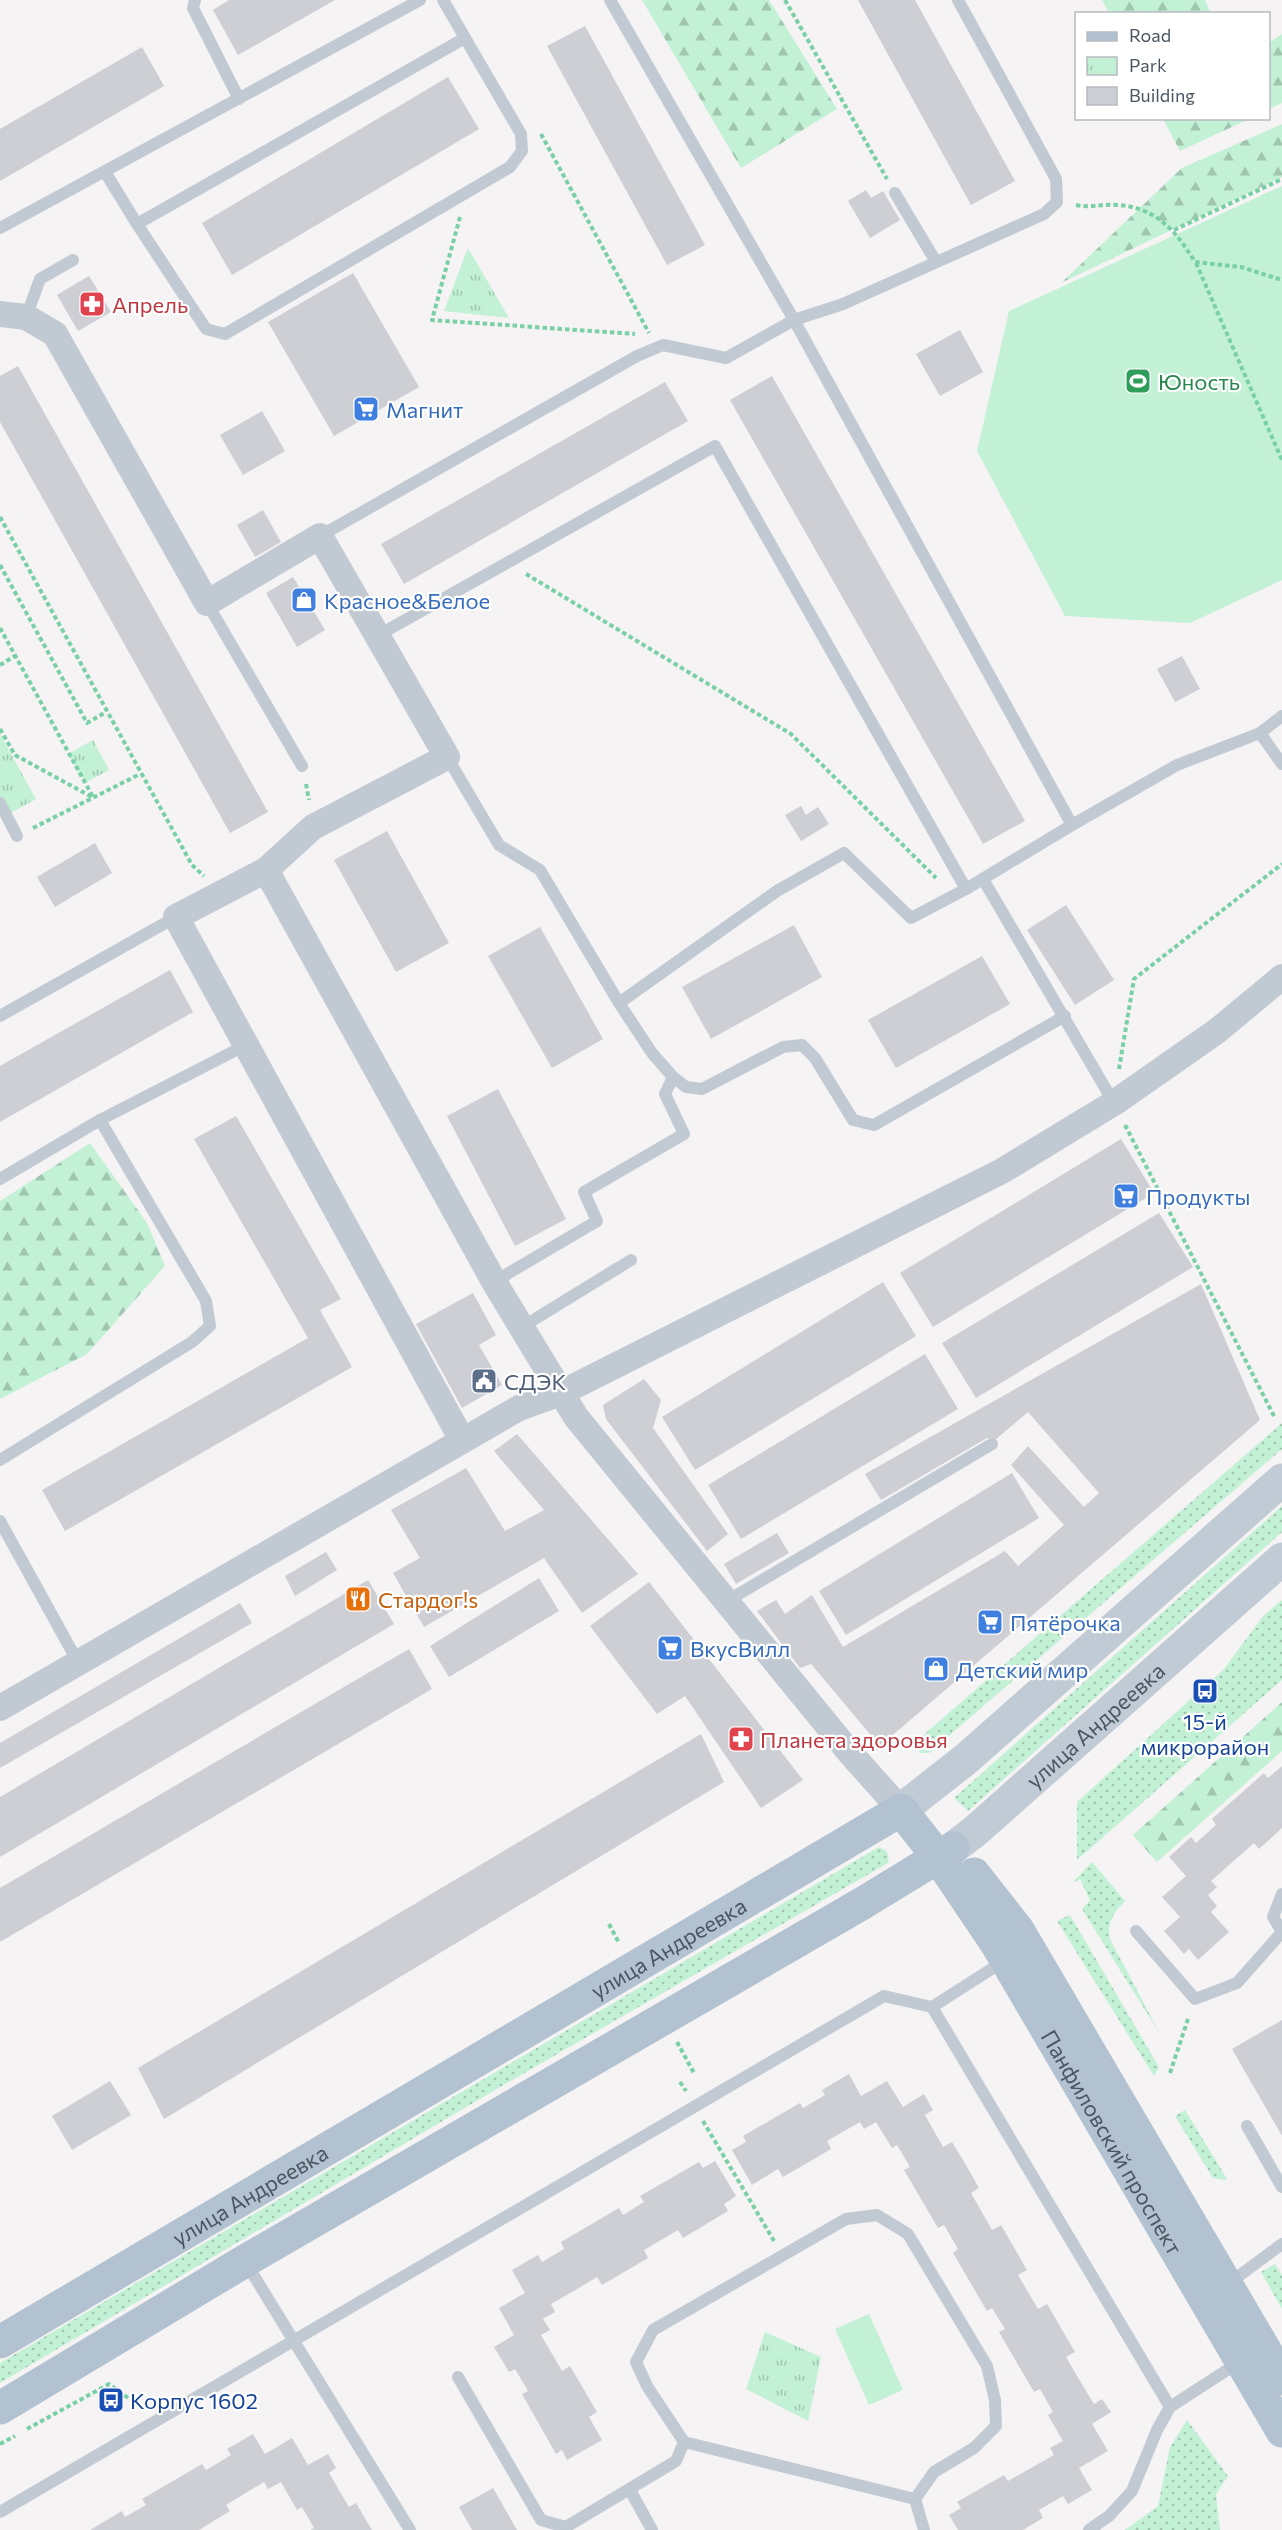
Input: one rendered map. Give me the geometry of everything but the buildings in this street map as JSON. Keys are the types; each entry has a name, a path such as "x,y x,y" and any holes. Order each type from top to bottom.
{"main road":[{"name":"улица Андреевка","path":"0,2342 901,1810 966,1758 1282,1480"},
{"name":"улица Андреевка","path":"0,2408 245,2261 946,1852 974,1832 1282,1559"},
{"path":"901,1810 946,1852"},
{"name":"Панфиловский проспект","path":"946,1852 1006,1960 1215,2291"},
{"name":"Панфиловский проспект","path":"946,1852 1018,1930 1215,2291 1252,2354 1282,2431"},
{"name":"Панфиловский проспект","path":"1252,2354 1282,2379"}],"street":[{"path":"0,314 26,317 56,334 207,603 320,536 447,757 313,827 266,870 176,917 248,1044 462,1440"},
{"path":"266,870 496,1285 576,1417 850,1753 901,1810"},
{"path":"0,1708 519,1408 561,1393 1002,1172 1114,1103 1217,1031 1282,977"}],"lane":[{"path":"195,0 193,8 239,99"},
{"path":"0,228 420,0"},
{"path":"105,172 206,329 225,334 510,166 522,151 521,134 443,0"},
{"path":"610,0 794,320 1072,825"},
{"path":"320,536 637,356 663,345 726,358 794,320 843,304 1044,214 1057,202 1056,180 958,0"},
{"path":"137,224 465,38"},
{"path":"895,193 936,262"},
{"path":"26,317 40,279 73,260"},
{"path":"376,636 715,446 966,889"},
{"path":"207,603 302,766"},
{"path":"619,1003 777,891 844,853 911,918 966,889 1178,765 1260,733 1282,716"},
{"path":"1260,733 1282,764"},
{"path":"447,757 499,845 540,870 619,1003 652,1053 673,1077 686,1087 702,1089 783,1047 802,1045 815,1058 853,1120 874,1125 1065,1016"},
{"path":"0,803 17,836"},
{"path":"983,879 1114,1103"},
{"path":"0,1016 176,917"},
{"path":"0,1179 100,1120 248,1044"},
{"path":"496,1285 507,1274 597,1221 584,1192 684,1134 665,1094 673,1077"},
{"path":"0,1460 192,1342 210,1326 206,1300 100,1120"},
{"path":"522,1327 631,1260"},
{"path":"727,1601 992,1444"},
{"path":"0,1521 79,1664"},
{"path":"1136,1931 1195,1999 1237,1983 1282,1932 1273,1917 1282,1894"},
{"path":"0,2512 884,1996 932,2007 1006,1960"},
{"path":"932,2007 1170,2407"},
{"path":"1247,2126 1282,2187"},
{"path":"877,2215 908,2234 987,2366 995,2400 996,2426 974,2448 934,2472 915,2499 684,2442 647,2386 636,2362 653,2330 846,2219 877,2215"},
{"path":"1215,2291 1282,2244"},
{"path":"245,2261 410,2530"},
{"path":"1089,2530 1109,2516 1132,2491 1157,2430 1170,2407 1252,2354"},
{"path":"458,2377 541,2520 566,2527 676,2461 684,2442"},
{"path":"630,2490 652,2530"},
{"path":"915,2499 924,2530"}],"path":[{"path":"785,0 895,193"},
{"path":"467,192 432,320 651,336 536,126"},
{"path":"1174,230 1282,179"},
{"path":"1057,202 1085,207 1117,204 1148,210 1174,230 1195,262 1282,460"},
{"path":"1195,262 1241,267 1282,280"},
{"path":"0,517 192,865 224,892"},
{"path":"507,563 791,734 944,886 966,889"},
{"path":"0,565 87,723 106,712"},
{"path":"0,628 93,797"},
{"path":"0,665 15,656"},
{"path":"0,729 15,755 93,797"},
{"path":"302,766 313,827"},
{"path":"17,836 140,774"},
{"path":"1192,1258 1275,1418"},
{"path":"1170,2073 1195,1999"},
{"path":"680,2082 783,2255"},
{"path":"0,2444 109,2384 159,2419"}],"green space":[{"path":"642,0 769,0 837,109 741,168"},
{"path":"1102,0 1205,0 1209,10 1212,12 1108,12"},
{"path":"1282,34 1282,103 1270,109 1270,42"},
{"path":"1164,120 1247,120 1180,151"},
{"path":"1282,124 1282,177 1061,283 1182,168"},
{"name":"Юность","path":"1282,186 1282,580 1190,623 1065,616 977,451 1009,311"},
{"path":"468,248 509,318 444,311"},
{"path":"0,734 36,799 7,815 0,803"},
{"path":"93,740 109,770 85,783 68,754"},
{"path":"90,1143 147,1223 165,1266 87,1354 0,1399 0,1201"},
{"path":"1282,1423 1282,1449 929,1753 919,1753 921,1737"},
{"path":"1282,1506 1282,1532 968,1811 954,1798"},
{"path":"1282,1600 1282,1680 1077,1860 1077,1802 1224,1669 1264,1615"},
{"path":"1282,1702 1282,1751 1157,1862 1133,1835"},
{"path":"879,1847 887,1853 888,1863 495,2090 0,2383 0,2363"},
{"path":"1092,1862 1125,1901 1112,1918 1110,1939 1160,2034 1082,1909 1090,1900 1080,1879 1072,1883"},
{"path":"1070,1915 1159,2067 1154,2076 1057,1921"},
{"path":"1185,2110 1227,2179 1213,2178 1175,2116"},
{"path":"1275,2264 1282,2275 1282,2309 1261,2272"},
{"path":"869,2314 903,2390 869,2405 835,2329"},
{"path":"765,2332 821,2357 808,2421 746,2389"},
{"path":"1187,2420 1228,2476 1216,2494 1220,2530 1125,2530 1158,2506 1170,2447"}],"place":[{"name":"Апрель","path":"92,304"},
{"name":"Юность","path":"1138,381"},
{"name":"Магнит","path":"366,409"},
{"name":"Красное&Белое","path":"304,600"},
{"name":"Продукты","path":"1126,1196"},
{"name":"СДЭК","path":"484,1381"},
{"name":"Стардог!s","path":"358,1599"},
{"name":"Пятёрочка","path":"990,1622"},
{"name":"ВкусВилл","path":"670,1648"},
{"name":"Детский мир","path":"936,1669"},
{"name":"15-й микрорайон","path":"1205,1691"},
{"name":"Планета здоровья","path":"741,1739"},
{"name":"Корпус 1602","path":"111,2400"}]}
